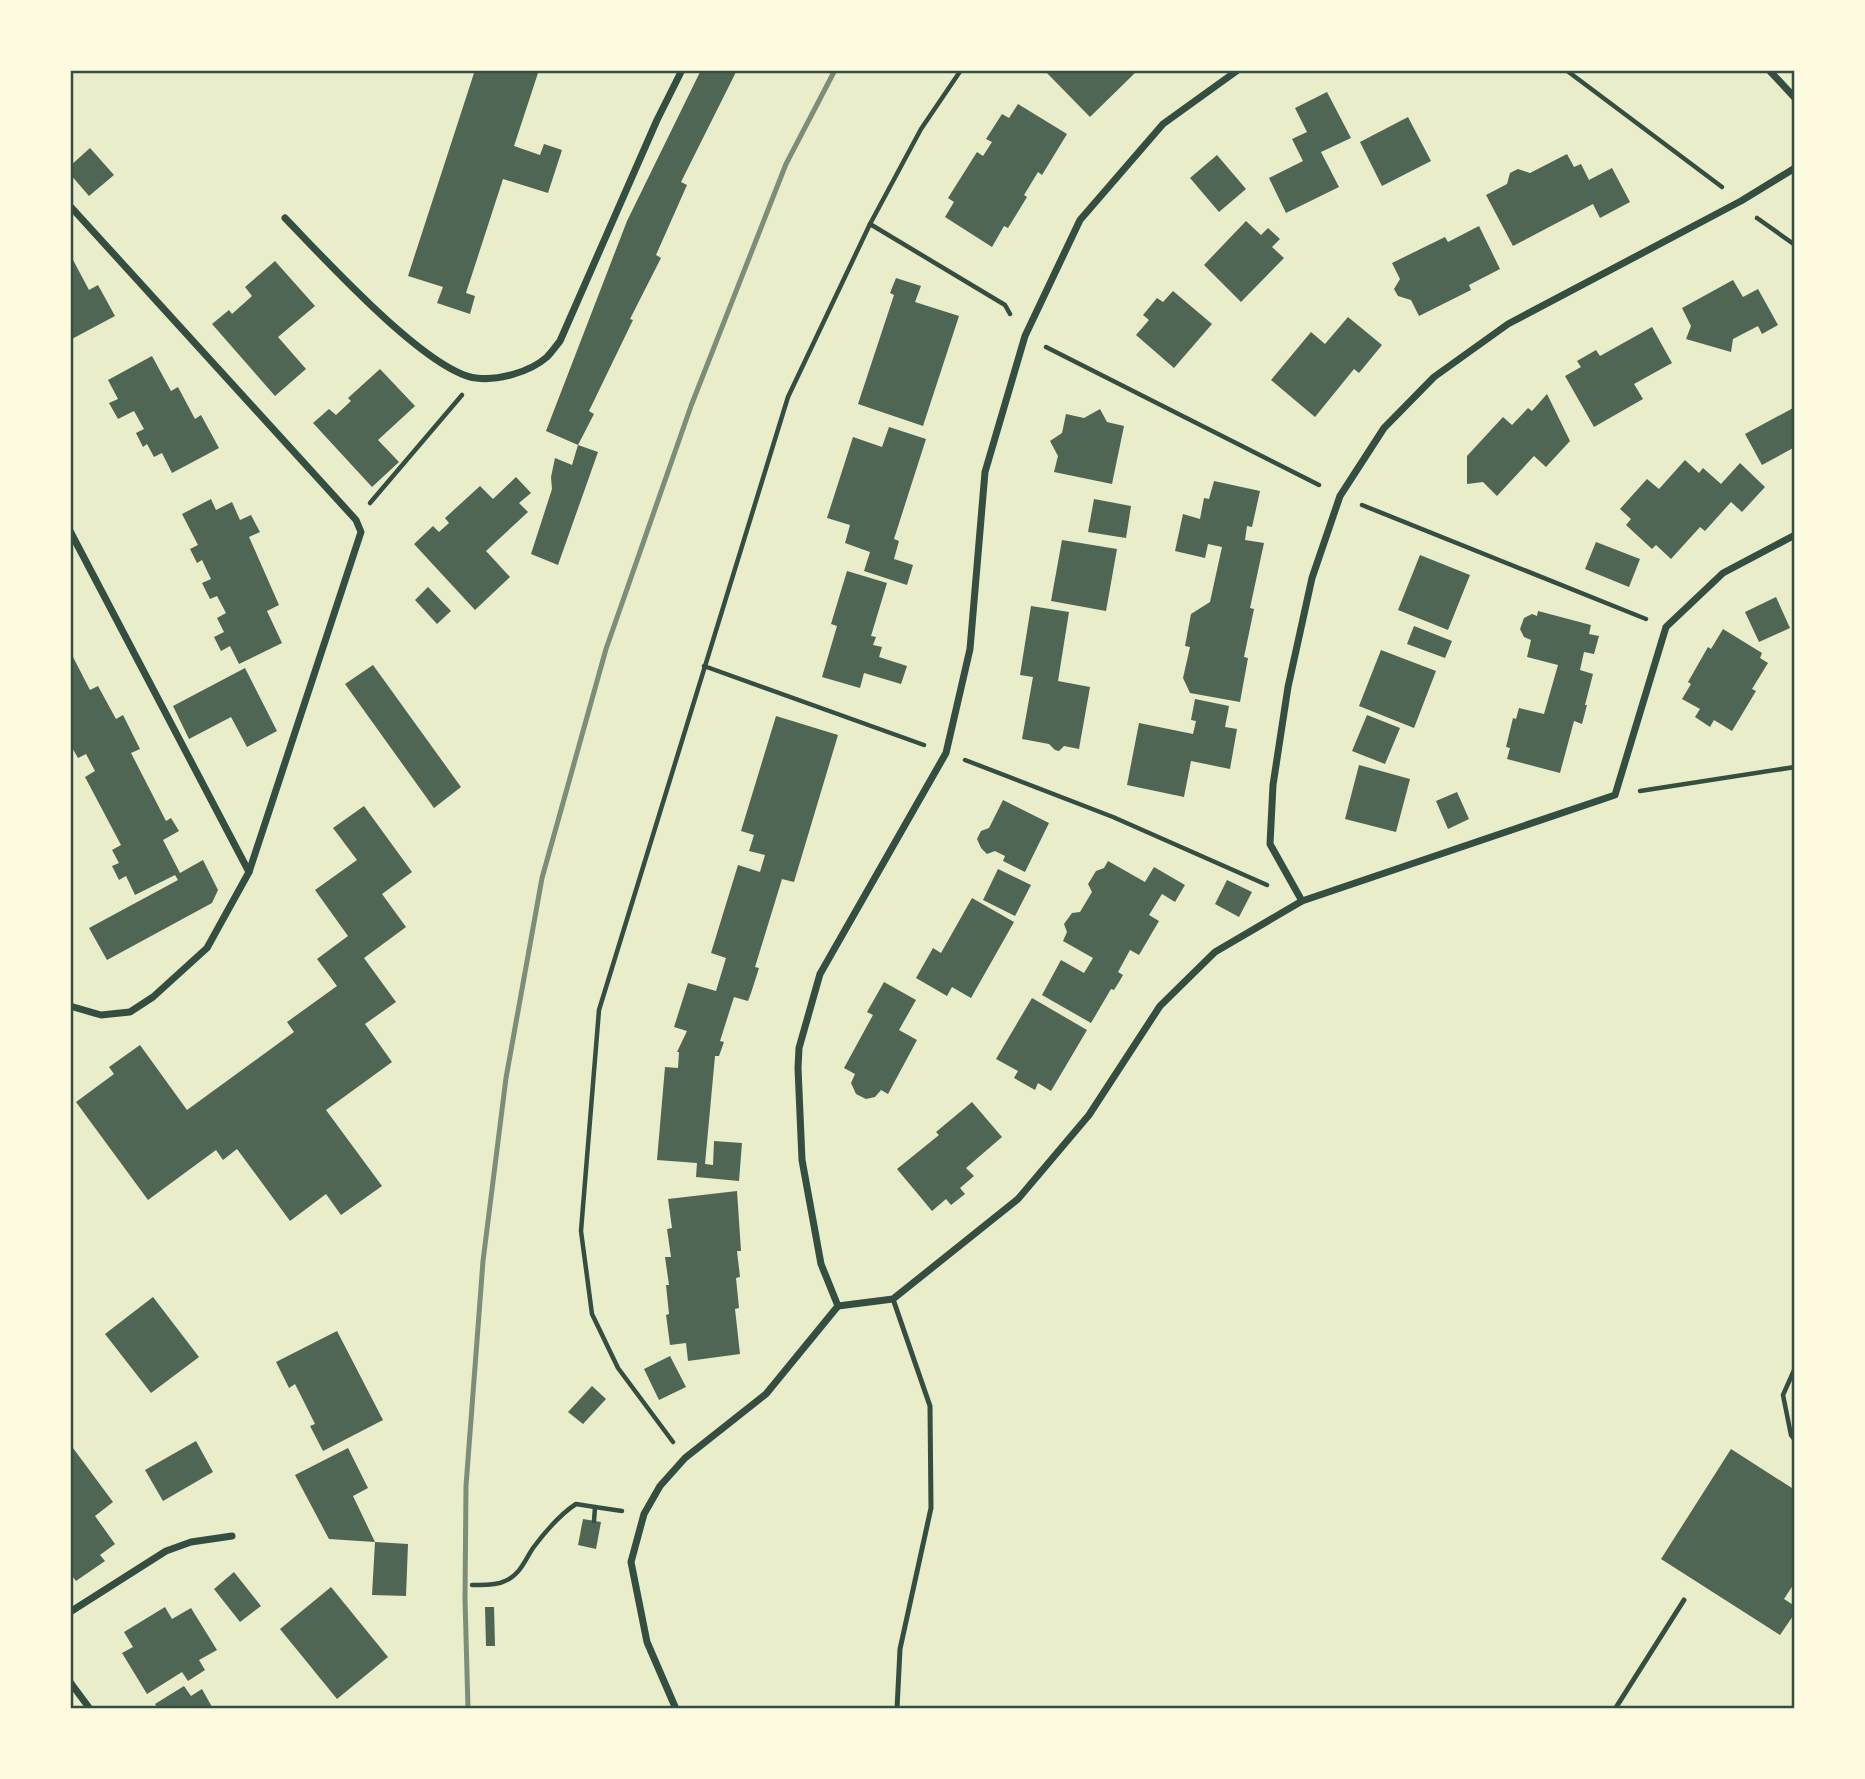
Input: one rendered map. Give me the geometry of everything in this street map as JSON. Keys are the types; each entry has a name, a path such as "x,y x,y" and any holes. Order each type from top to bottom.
{"street":[{"path":"285,218 361,296 442,366 476,379 523,371 546,358 561,341 657,120 682,70"},
{"path":"838,1306 821,1264 803,1160 797,1068 799,1048 820,974 946,753 970,649 985,472 1025,336 1080,220 1163,124 1238,70"},
{"path":"1769,70 1795,98"},
{"path":"1302,901 1270,844 1273,785 1288,687 1312,578 1340,496 1384,428 1434,377 1508,324 1741,201 1795,168"},
{"path":"70,206 356,520 361,532 249,872 207,948 153,997 130,1012 101,1015 70,1006"},
{"path":"70,531 249,872"},
{"path":"676,1709 647,1642 631,1562 644,1514 660,1486 685,1458 766,1394 838,1306 893,1299 1018,1199 1089,1115 1160,1006 1215,952 1302,901 1615,794 1666,627 1723,573 1795,535"},
{"path":"70,1612 166,1550 191,1542 232,1535"},
{"path":"70,1682 90,1709"}],"lane":[{"path":"893,1299 930,1406 931,1508 900,1649 897,1709"},
{"path":"1615,1709 1684,1600"}],"path":[{"path":"685,1458 618,1368 592,1314 581,1231 600,1010 788,397 870,224 921,129 961,70"},
{"path":"1569,71 1741,201 1761,222 1795,245"},
{"path":"870,224 1005,305 1025,336"},
{"path":"356,520 476,379"},
{"path":"704,666 946,753 1113,817 1302,901"},
{"path":"1615,794 1795,767"},
{"path":"1795,1368 1783,1395 1791,1435 1795,1440"},
{"path":"472,1584 490,1585 506,1581 522,1567 532,1549 563,1513 576,1504 644,1514"},
{"path":"594,1521 595,1507"}],"building":[{"path":"475,70 539,70 514,146 540,155 544,144 562,150 548,193 503,179 466,293 475,296 470,314 437,303 443,287 408,276"},
{"path":"701,70 737,70 681,182 687,185 656,255 661,258 589,411 594,414 578,445 546,431 627,221"},
{"path":"1044,70 1138,70 1090,117"},
{"path":"1327,92 1351,138 1321,152 1339,187 1286,213 1269,178 1303,161 1292,139 1307,132 1295,108"},
{"path":"1018,104 1067,134 1042,175 1038,172 1024,195 1027,197 1008,228 1004,226 992,247 945,217 954,202 948,198 977,152 983,156 992,142 986,139 1002,114 1009,118"},
{"path":"1408,117 1431,161 1382,186 1360,142"},
{"path":"90,148 114,175 89,196 70,174 70,166"},
{"path":"1567,154 1574,167 1581,164 1589,180 1612,168 1630,202 1600,218 1593,204 1513,246 1486,195 1507,184 1510,173 1518,169 1530,173"},
{"path":"1217,155 1246,189 1219,212 1190,178"},
{"path":"1246,221 1261,235 1268,228 1280,239 1272,247 1284,258 1241,302 1204,265"},
{"path":"1479,226 1500,269 1469,285 1471,290 1419,316 1411,300 1398,296 1394,289 1400,279 1392,263 1445,237 1448,242"},
{"path":"72,258 89,290 98,285 115,316 70,340 70,259"},
{"path":"275,261 315,306 278,337 306,369 275,396 212,324 229,310 232,314 252,296 245,287"},
{"path":"896,278 921,286 915,302 959,316 923,426 858,404 894,295 890,293"},
{"path":"1733,280 1743,297 1758,289 1778,325 1762,334 1758,326 1733,339 1731,352 1686,339 1691,326 1682,308"},
{"path":"1173,291 1212,324 1174,368 1136,335 1149,320 1143,315 1157,298 1163,302"},
{"path":"1348,317 1382,345 1359,373 1354,369 1315,417 1271,380 1311,332 1325,344"},
{"path":"1652,327 1672,363 1634,384 1643,399 1594,427 1565,376 1581,367 1577,361 1596,350 1600,356"},
{"path":"152,356 171,391 178,387 195,419 201,415 219,448 172,473 162,453 154,457 147,444 143,447 136,433 144,429 134,411 118,419 109,403 118,399 108,380"},
{"path":"380,369 415,406 378,440 399,462 372,487 313,423 329,409 336,415 351,401 348,398"},
{"path":"1547,394 1570,441 1546,467 1534,456 1497,496 1483,482 1467,484 1467,456 1503,417 1512,425 1528,408 1532,411"},
{"path":"1795,407 1795,447 1762,465 1745,434"},
{"path":"1100,409 1107,422 1124,426 1112,484 1054,472 1058,456 1050,441 1062,433 1066,414 1084,418"},
{"path":"889,427 926,439 894,539 899,541 894,559 913,565 907,585 864,571 870,552 845,543 850,525 827,518 853,437 882,447"},
{"path":"578,445 598,452 558,565 531,554 552,489 551,477 555,458 572,465"},
{"path":"1685,460 1699,473 1703,468 1721,484 1740,463 1765,487 1742,512 1731,502 1705,531 1700,527 1671,559 1656,545 1652,549 1626,525 1631,519 1620,509 1647,479 1659,489"},
{"path":"516,477 531,493 519,503 528,512 486,551 510,577 475,610 414,544 433,526 439,532 449,523 445,518 480,486 493,499"},
{"path":"1214,481 1260,491 1252,527 1247,526 1245,540 1264,543 1250,608 1254,609 1244,657 1248,658 1240,702 1190,693 1183,678 1190,647 1185,646 1191,614 1210,602 1222,547 1208,544 1205,558 1175,551 1183,514 1200,519 1204,498 1209,499"},
{"path":"211,499 216,510 232,502 240,520 251,515 260,532 249,537 279,605 267,611 282,643 239,664 230,646 221,651 214,637 224,632 217,618 226,613 217,596 210,599 202,583 211,579 202,560 197,563 190,549 198,545 182,514"},
{"path":"1094,499 1131,506 1126,538 1088,532"},
{"path":"1062,540 1117,549 1106,611 1051,601"},
{"path":"1596,542 1640,559 1629,587 1585,569"},
{"path":"1420,555 1470,575 1448,630 1398,610"},
{"path":"847,571 887,583 871,636 876,637 873,645 882,647 879,657 907,666 901,684 864,673 860,688 822,677 837,626 831,624"},
{"path":"428,587 451,611 437,624 415,600"},
{"path":"1776,597 1790,628 1759,642 1745,612"},
{"path":"1031,606 1069,612 1058,681 1090,687 1079,749 1064,746 1059,751 1049,744 1022,739 1033,677 1020,675"},
{"path":"1538,611 1591,625 1589,634 1599,636 1594,654 1584,652 1580,670 1593,674 1587,705 1582,724 1574,721 1560,773 1507,759 1510,748 1506,747 1513,718 1516,719 1519,708 1544,714 1558,665 1527,657 1531,640 1524,637 1520,629 1524,618 1532,614 1537,616"},
{"path":"1414,626 1452,641 1445,658 1407,644"},
{"path":"1723,629 1762,653 1760,658 1768,663 1752,689 1756,691 1732,731 1714,720 1710,727 1695,717 1700,709 1682,699 1691,684 1688,682 1708,647 1711,649"},
{"path":"1381,650 1436,671 1414,728 1359,706"},
{"path":"73,657 90,690 98,686 116,719 123,715 140,749 131,753 166,821 171,818 179,831 163,840 180,873 203,860 218,890 212,903 107,960 89,928 178,880 175,875 135,895 126,876 119,880 112,866 119,863 112,850 121,845 85,777 95,771 86,754 78,758 70,744 70,659"},
{"path":"373,665 461,787 434,808 345,684"},
{"path":"245,668 277,731 247,747 231,717 189,739 173,706"},
{"path":"1195,699 1229,706 1225,727 1237,729 1230,769 1191,761 1184,797 1127,785 1139,723 1193,734 1196,721 1191,720"},
{"path":"1367,715 1400,728 1385,764 1352,751"},
{"path":"776,716 838,735 794,882 782,879 755,967 759,968 748,1001 734,997 720,1041 724,1042 719,1056 715,1056 705,1164 713,1165 714,1141 742,1143 739,1181 696,1177 697,1163 657,1160 665,1067 678,1068 677,1052 687,1031 674,1027 688,983 716,991 726,958 711,953 738,865 760,872 765,855 749,851 754,835 741,831"},
{"path":"1359,765 1410,779 1396,832 1345,819"},
{"path":"1457,792 1469,819 1448,829 1436,801"},
{"path":"1003,800 1049,823 1025,872 1003,861 1005,856 995,851 987,854 977,839 981,831 989,828"},
{"path":"364,806 412,872 382,894 406,927 364,958 396,1002 365,1024 392,1062 326,1110 382,1186 341,1215 326,1194 290,1221 237,1149 223,1160 216,1150 148,1200 76,1102 114,1074 109,1067 140,1045 187,1110 294,1032 287,1022 337,986 317,959 348,936 315,890 357,860 333,828"},
{"path":"1108,861 1145,882 1154,867 1185,885 1175,902 1162,894 1149,915 1159,921 1139,955 1130,950 1118,972 1123,975 1114,990 1111,989 1091,1023 1042,995 1061,960 1084,973 1093,958 1063,941 1067,932 1064,924 1072,913 1080,912 1092,892 1088,884 1096,871 1104,868"},
{"path":"998,869 1031,885 1015,916 983,900"},
{"path":"1227,880 1252,892 1239,917 1215,904"},
{"path":"972,898 1014,922 971,998 952,987 947,996 916,978 933,948 941,953"},
{"path":"884,982 916,1000 899,1030 917,1040 888,1094 881,1090 875,1097 866,1099 856,1094 851,1083 855,1074 844,1068 873,1015 867,1012"},
{"path":"1032,998 1087,1030 1051,1091 1038,1083 1035,1090 1014,1078 1018,1071 996,1059"},
{"path":"972,1102 1002,1137 966,1168 974,1176 960,1188 965,1194 951,1205 946,1199 932,1211 897,1169 939,1135 936,1132"},
{"path":"737,1191 741,1251 737,1251 739,1308 735,1309 740,1354 688,1361 686,1343 670,1345 666,1315 669,1314 666,1285 669,1285 665,1257 671,1257 667,1229 672,1228 668,1199"},
{"path":"153,1297 199,1357 151,1393 105,1334"},
{"path":"337,1331 383,1420 323,1451 310,1426 315,1424 295,1384 289,1388 276,1362"},
{"path":"670,1356 686,1387 659,1400 644,1369"},
{"path":"592,1386 606,1399 583,1424 568,1412"},
{"path":"196,1441 213,1472 163,1501 145,1470"},
{"path":"70,1444 113,1502 95,1516 115,1544 100,1555 105,1561 76,1581 70,1573"},
{"path":"348,1448 368,1488 353,1496 375,1542 329,1539 295,1475"},
{"path":"1731,1449 1795,1490 1795,1582 1784,1599 1795,1606 1795,1613 1780,1635 1661,1559"},
{"path":"583,1519 601,1522 596,1549 578,1545"},
{"path":"375,1542 408,1544 406,1596 372,1595"},
{"path":"234,1572 261,1606 240,1622 214,1589"},
{"path":"331,1587 388,1657 337,1699 280,1629"},
{"path":"165,1607 172,1619 191,1608 217,1650 199,1660 205,1670 188,1681 182,1672 147,1694 122,1653 133,1647 124,1632"},
{"path":"485,1607 494,1607 495,1646 486,1646"},
{"path":"184,1686 191,1696 202,1689 212,1707 158,1709 155,1704"}],"railway":[{"path":"468,1709 466,1486 483,1261 506,1078 542,878 606,649 691,406 786,164 835,70"}]}
